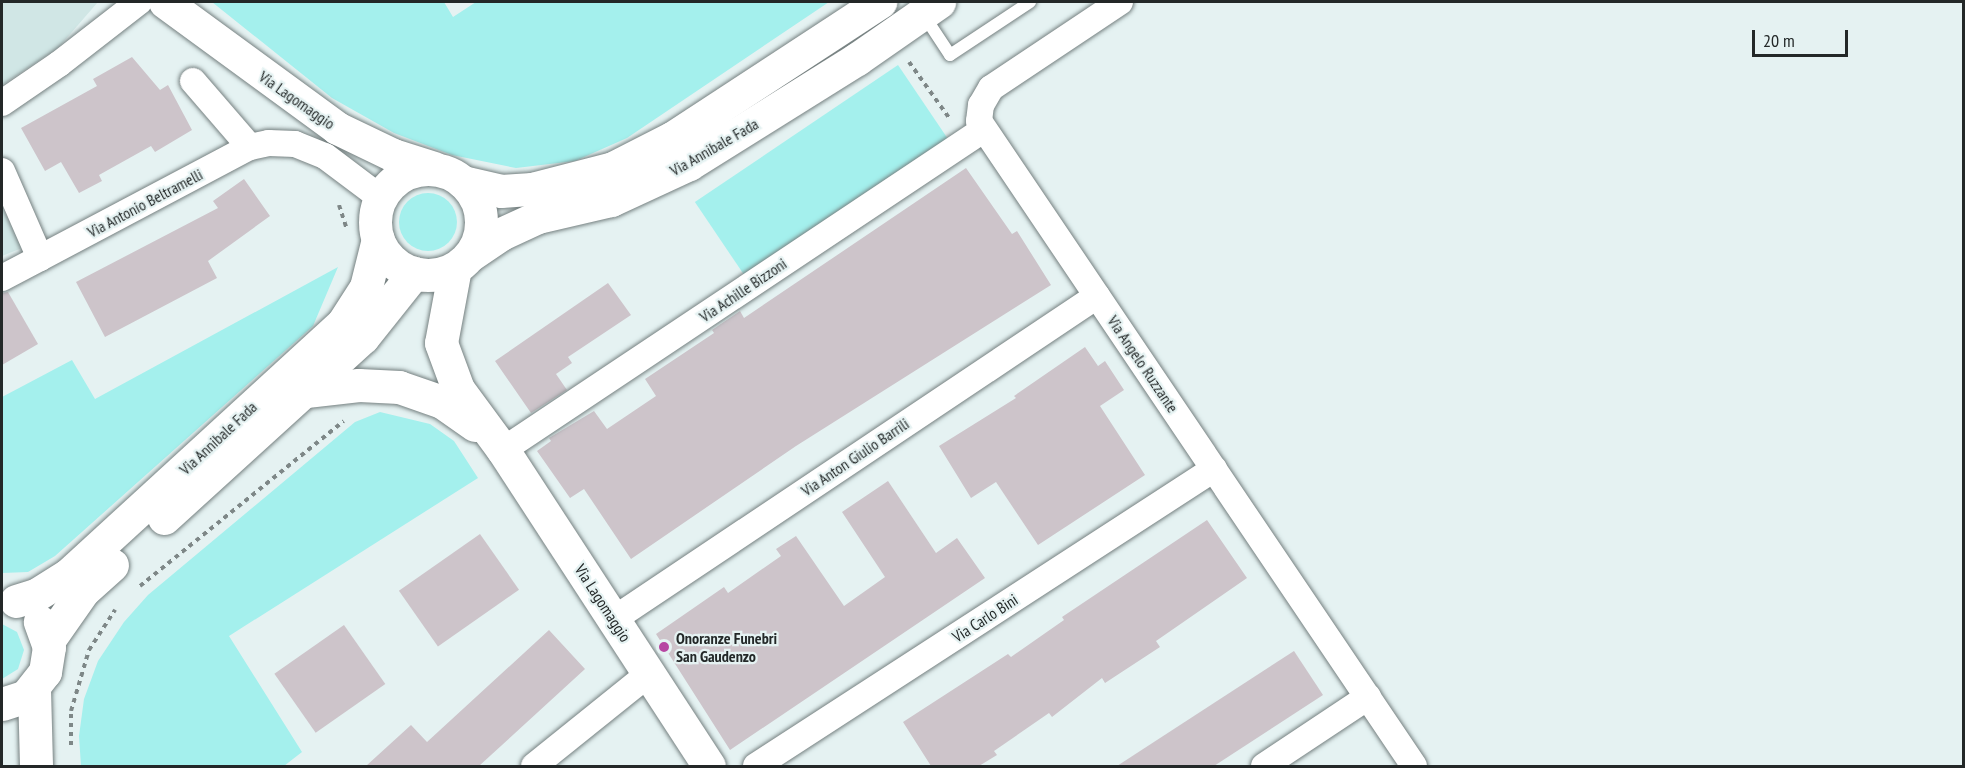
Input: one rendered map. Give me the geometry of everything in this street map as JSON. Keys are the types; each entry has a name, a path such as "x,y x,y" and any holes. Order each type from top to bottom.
{"main road":[{"name":"Via Lagomaggio","path":"165,2 337,128 393,155 454,177"},
{"name":"Via Annibale Fada","path":"454,177 501,191 532,189 613,168 672,138 880,2"},
{"name":"Via Annibale Fada","path":"463,261 501,234 538,217 611,200 689,164 931,7"},
{"path":"411,172 454,177 474,195 481,216 480,236 463,261 435,274 414,273 395,264 363,236 375,219 381,198 393,182 411,172"},
{"name":"Via Annibale Fada","path":"9,600 36,595 68,575 343,323 366,287 363,236"},
{"name":"Via Lagomaggio","path":"463,261 445,306 441,343 444,358 458,389 499,445 614,619 647,675 709,766"},
{"name":"Via Annibale Fada","path":"48,641 83,591 363,337 414,273"},
{"name":"Via Lagomaggio","path":"306,391 359,385 399,387 442,402 499,445"},
{"path":"2,705 16,701 34,689 46,668 48,641 35,615 9,600"},
{"path":"34,689 36,766"}],"street":[{"path":"2,102 59,64 139,2"},
{"path":"983,130 981,105 991,88 1120,2"},
{"path":"193,81 250,147"},
{"name":"Via Angelo Ruzzante","path":"983,130 1414,766"},
{"name":"Via Achille Bizzoni","path":"499,445 983,130"},
{"name":"Via Antonio Beltramelli","path":"2,278 250,147 295,144 325,156 381,198"},
{"path":"2,171 40,258"},
{"name":"Via Anton Giulio Barrili","path":"614,619 1097,296"},
{"name":"Via Carlo Bini","path":"756,766 1214,469"},
{"path":"534,766 647,675"},
{"path":"1264,766 1368,697"}],"lane":[{"path":"931,7 950,55 1030,2"}],"path":[{"path":"907,59 932,93"},
{"path":"334,195 363,236"},
{"path":"130,595 349,417"},
{"path":"71,751 71,711 88,650 107,618 123,602"}],"shaded area":[{"path":"2,2 98,2 58,48 2,85"},
{"path":"212,2 444,2 453,17 476,2 829,2 627,138 575,161 516,168 452,155 394,133 332,98"},
{"path":"898,65 948,140 745,277 695,202"},
{"path":"428,193 439,195 452,206 457,222 455,233 444,246 428,251 417,249 404,238 399,222 401,211 412,198"},
{"path":"2,207 22,248 2,256"},
{"path":"338,267 313,326 55,556 28,572 2,573 2,397 72,360 95,399"},
{"path":"380,412 430,424 454,441 478,478 229,636 302,752 284,766 81,766 79,736 84,699 98,661 124,622 148,595 355,422"},
{"path":"2,624 17,632 24,650 18,669 2,679"}],"building":[{"path":"132,57 160,90 168,85 192,130 155,152 151,146 99,175 102,181 79,193 61,162 45,171 21,128 97,86 93,79"},
{"path":"966,168 1012,234 1017,231 1051,285 796,446 631,559 584,489 570,498 537,451 551,441 549,438 594,411 607,429 656,396 645,379 714,333 712,330 740,311 744,318"},
{"path":"244,179 270,216 208,261 217,278 105,337 76,282 218,208 213,201"},
{"path":"608,283 631,315 568,357 572,363 556,374 567,390 531,413 495,361"},
{"path":"8,292 38,344 2,365 2,293"},
{"path":"1085,347 1098,366 1105,361 1124,390 1100,406 1145,475 1038,545 996,482 971,498 939,446 1016,398 1014,396"},
{"path":"888,481 936,553 957,538 985,578 730,750 656,634 724,587 728,593 781,556 776,549 796,536 844,606 885,577 842,512"},
{"path":"1207,520 1247,578 1156,641 1160,647 1105,683 1102,678 1052,717 1049,713 994,751 997,755 979,766 931,766 903,722 1008,654 1011,657 1064,620 1062,617"},
{"path":"480,534 519,590 438,646 399,591"},
{"path":"344,625 385,684 316,733 274,674"},
{"path":"549,630 585,669 479,766 366,766 411,725 427,742"},
{"path":"1294,651 1323,695 1214,766 1117,766"}],"place":[{"name":"Onoranze Funebri San Gaudenzo","path":"664,647"}]}
